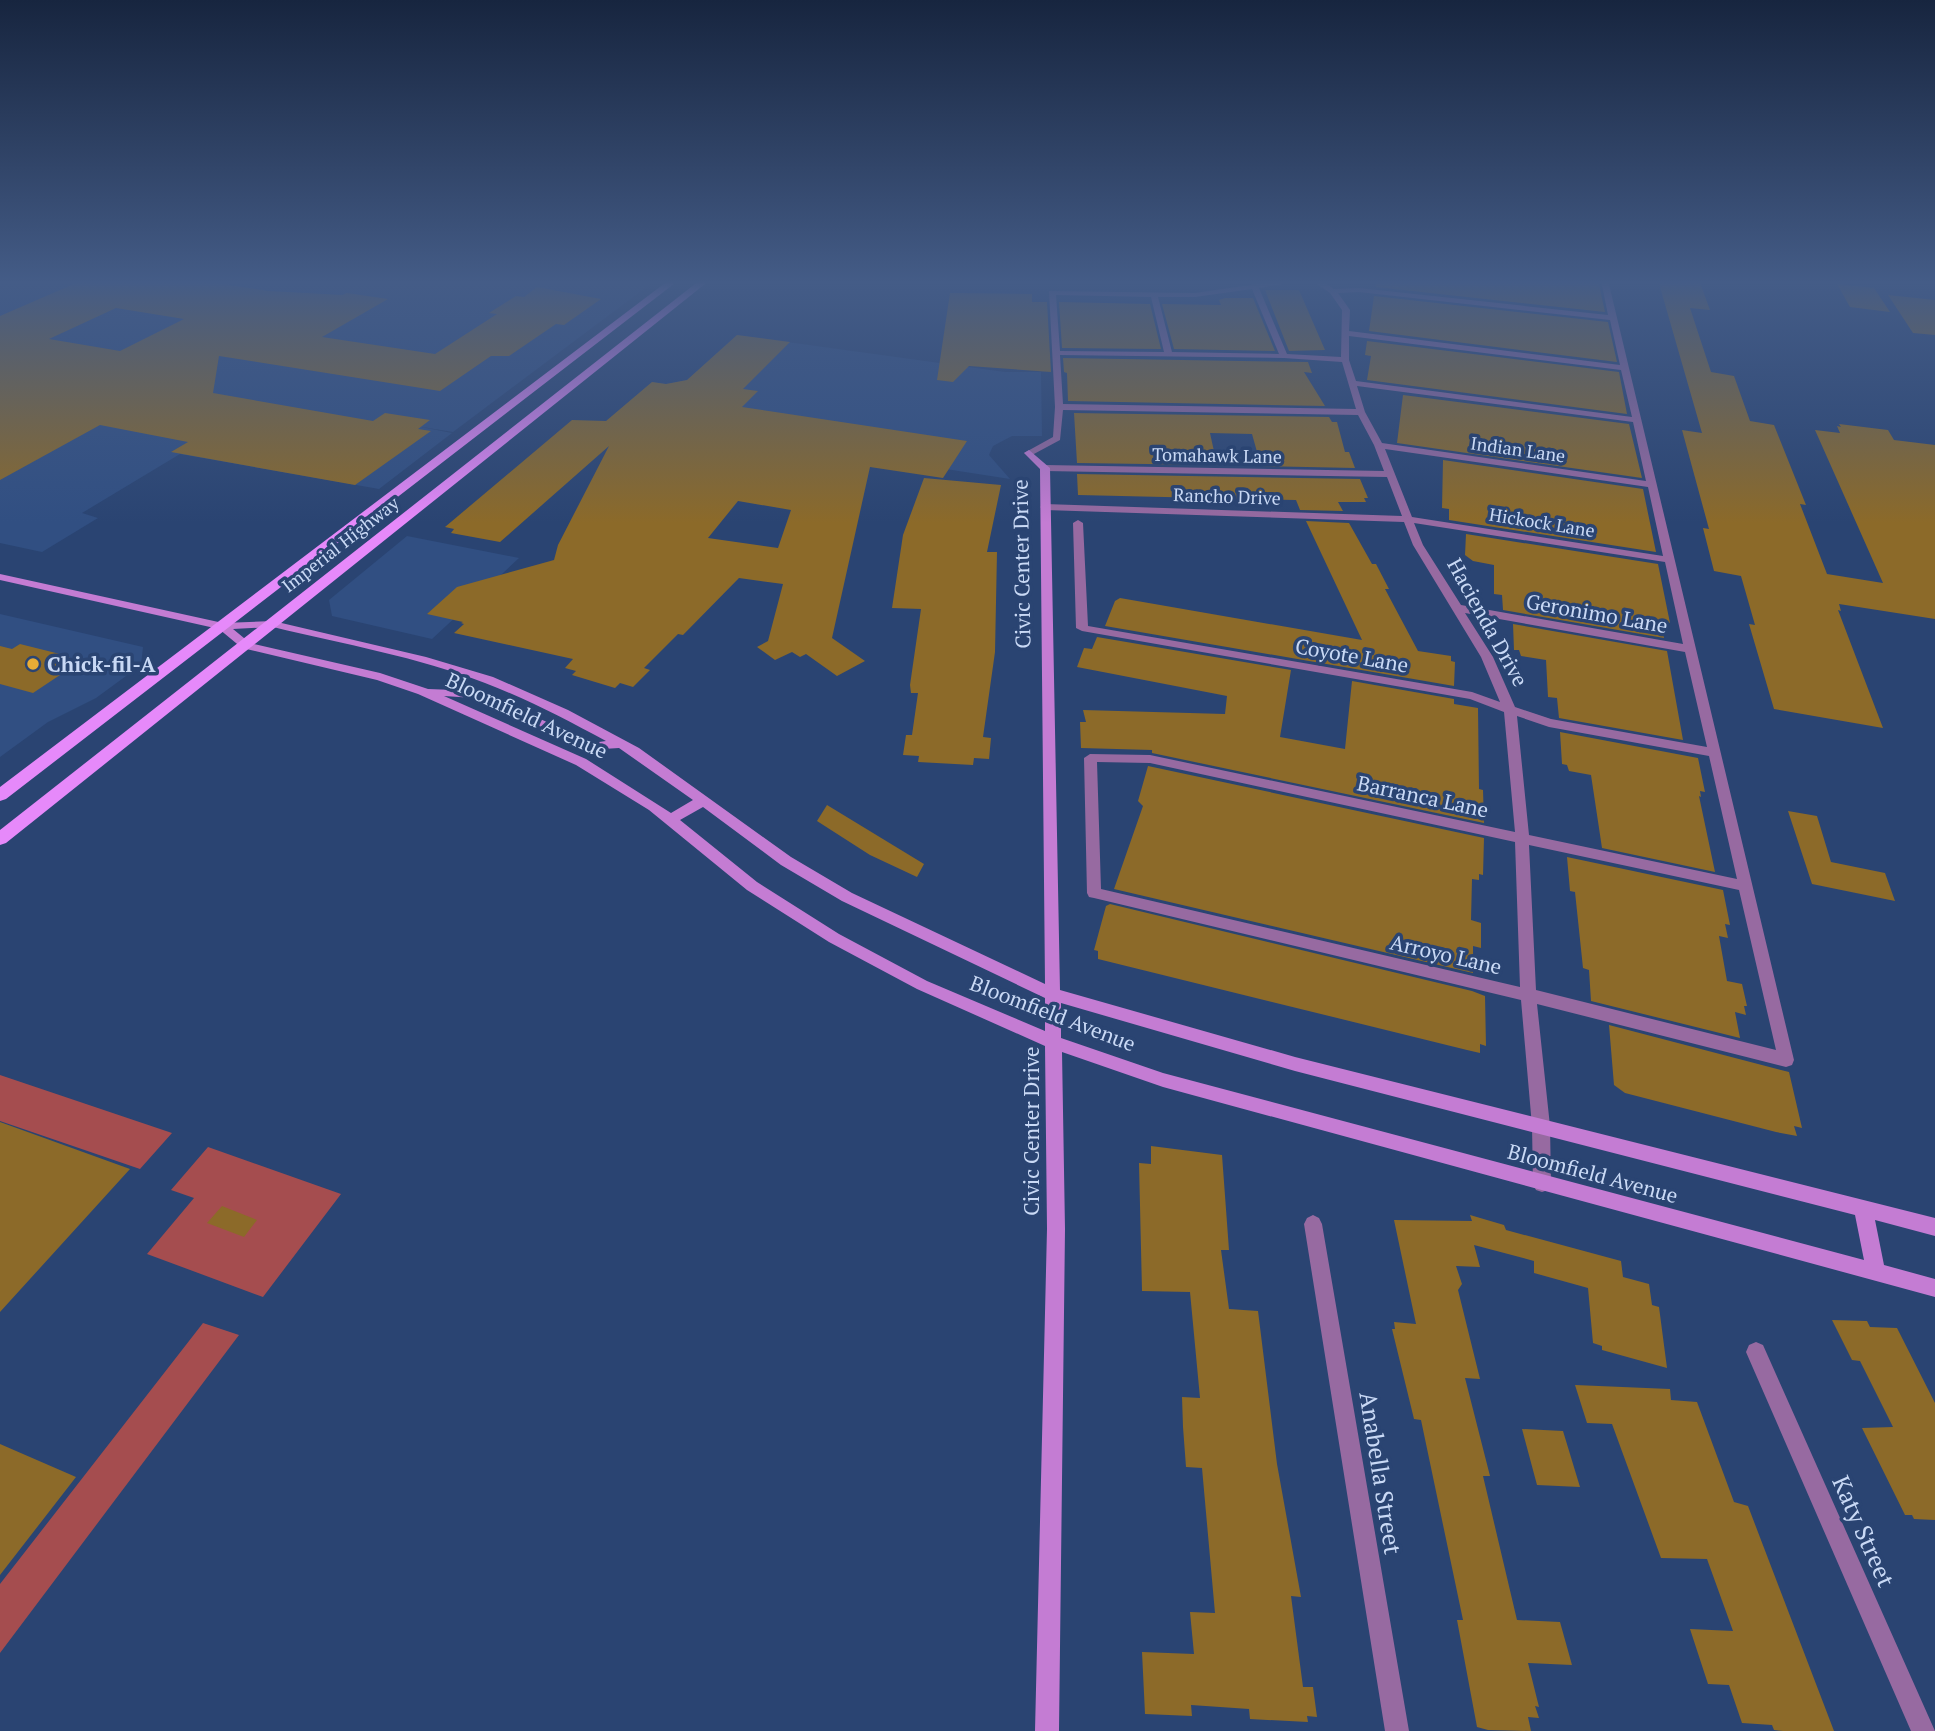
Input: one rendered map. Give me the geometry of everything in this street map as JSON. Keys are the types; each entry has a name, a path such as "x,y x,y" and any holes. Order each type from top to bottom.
{"main road":[{"name":"Imperial Highway","path":"0,795 569,361"},
{"name":"Imperial Highway","path":"0,839 604,361"},
{"name":"Civic Center Drive","path":"1029,453 1045,468 1055,1042 1056,1228 1047,1731"},
{"name":"Bloomfield Avenue","path":"0,577 223,626 273,624 422,660 489,681 565,713 621,743 786,861 848,897 1054,995 1295,1064 1935,1227"},
{"name":"Bloomfield Avenue","path":"223,626 246,646 380,677 422,691 582,762 670,820 752,886 834,938 922,985 1055,1042 1163,1080 1935,1288"},
{"path":"422,691 476,694 591,747 621,743"},
{"path":"0,810 55,753"},
{"path":"670,820 704,800"},
{"path":"1863,1208 1876,1273"}],"street":[{"path":"1029,453 1057,438 1059,407 1056,361"},
{"name":"Hacienda Drive","path":"1345,361 1361,412 1379,445 1418,545 1487,657 1510,710 1522,838 1528,995 1541,1126 1542,1184"},
{"path":"1568,361 1625,368"},
{"path":"1623,361 1745,886"},
{"path":"1353,383 1636,420"},
{"path":"1059,407 1361,412"},
{"name":"Indian Lane","path":"1379,445 1651,485"},
{"name":"Tomahawk Lane","path":"1045,468 1389,474"},
{"name":"Rancho Drive","path":"1045,507 1408,519"},
{"name":"Hickock Lane","path":"1408,519 1670,560"},
{"name":"Coyote Lane","path":"1078,523 1082,628 1472,696 1549,723 1714,753"},
{"name":"Geronimo Lane","path":"1457,608 1690,649"},
{"name":"Barranca Lane","path":"1094,893 1090,758 1150,759 1745,886"},
{"name":"Arroyo Lane","path":"1094,893 1528,995 1786,1060 1745,886"},
{"name":"Anabella Street","path":"1313,1224 1396,1731"},
{"name":"Katy Street","path":"1756,1352 1923,1731"}],"shaded area":[{"path":"0,361 548,361 453,432 416,426 452,433 379,489 180,454 82,513 98,518 42,552 0,543"},
{"path":"708,361 924,361 1005,372 1041,372 1042,436 1012,436 993,446 989,455 1010,479 611,417 652,382 666,384 687,380"},
{"path":"407,536 519,558 432,639 332,616 329,600"},
{"path":"0,614 143,647 141,665 96,698 48,722 0,757"},
{"path":"0,1075 172,1133 140,1169 0,1121"},
{"path":"208,1147 341,1194 263,1297 147,1254 194,1198 171,1190"},
{"path":"203,1323 239,1335 0,1653 0,1584"}],"building":[{"path":"0,361 218,361 213,393 373,421 385,413 430,420 418,429 431,431 355,485 171,452 188,442 100,425 0,480"},
{"path":"249,361 484,361 440,391"},
{"path":"708,361 771,361 743,389 758,391 742,407 967,441 943,478 870,467 832,638 865,661 837,676 806,654 800,657 792,652 775,660 757,647 768,641 783,584 739,578 683,635 678,634 644,668 650,670 633,687 620,683 615,688 572,675 576,671 565,668 573,659 454,633 463,622 427,614 457,587 554,560 558,545 609,446 500,542 451,533 454,529 445,527 572,420 606,421 652,382 666,384 687,380","holes":["738,501 791,510 778,548 708,538"]},
{"path":"940,361 1050,361 1051,372 969,366 953,382 937,380"},
{"path":"1063,361 1308,362 1312,373 1304,372 1325,406 1068,401 1067,373 1064,372"},
{"path":"1370,361 1528,361 1619,372 1627,414 1367,380"},
{"path":"1681,361 1707,361 1711,372 1734,376 1750,421 1774,425 1806,505 1800,504 1827,574 1883,583 1815,430 1840,433 1837,426 1841,427 1839,424 1888,430 1894,440 1935,445 1935,619 1839,604 1841,611 1838,610 1883,728 1774,709 1749,624 1755,625 1741,576 1714,571 1703,528 1709,529 1682,430 1702,433"},
{"path":"1403,395 1629,424 1642,478 1397,443"},
{"path":"1074,413 1329,417 1332,422 1337,422 1345,452 1349,452 1355,468 1261,466 1252,434 1210,433 1217,465 1077,463"},
{"path":"1443,460 1643,489 1656,552 1449,520 1449,509 1442,508"},
{"path":"1077,474 1360,479 1368,498 1364,498 1366,502 1338,502 1343,511 1300,510 1296,500 1078,495"},
{"path":"924,478 1001,485 987,552 997,552 995,652 983,737 991,738 989,759 974,758 973,765 918,762 919,756 903,755 906,735 912,735 918,693 911,693 910,685 921,609 892,608 903,535"},
{"path":"1306,521 1349,523 1372,564 1376,564 1389,589 1385,589 1418,651 1451,656 1451,661 1455,662 1454,686 1105,626 1115,601 1120,598 1362,640"},
{"path":"1466,534 1658,564 1670,623 1661,621 1664,638 1503,610 1502,595 1494,594 1494,565 1473,561 1465,555"},
{"path":"1513,624 1667,651 1683,740 1559,718 1557,698 1548,697 1546,660 1521,656 1519,650 1514,650"},
{"path":"1097,637 1291,670 1280,737 1345,749 1352,681 1454,699 1454,704 1478,708 1479,789 1483,790 1484,823 1152,753 1152,750 1081,748 1080,722 1086,722 1083,710 1225,714 1227,696 1077,667 1084,648 1092,649"},
{"name":"Chick-fil-A","path":"20,644 73,659 58,669 66,671 33,693 0,684 0,646 12,649"},
{"path":"1560,732 1698,758 1705,792 1700,791 1701,797 1699,796 1715,872 1602,848 1591,775 1569,771 1567,765 1562,764"},
{"path":"1148,766 1484,838 1483,875 1479,874 1479,880 1472,879 1471,920 1481,923 1481,948 1473,946 1473,973 1114,889 1143,806 1138,801"},
{"path":"827,805 924,864 917,877 870,855 817,821"},
{"path":"1788,811 1817,816 1831,862 1885,873 1895,901 1812,884"},
{"path":"1567,857 1723,890 1730,925 1725,924 1728,938 1719,936 1727,981 1742,984 1747,1006 1744,1006 1746,1015 1735,1012 1740,1038 1591,1001 1589,970 1583,968 1575,892 1570,891"},
{"path":"1110,904 1472,991 1485,996 1486,1046 1480,1044 1480,1053 1098,959 1098,951 1094,950 1106,906"},
{"path":"1609,1025 1789,1072 1802,1128 1794,1126 1797,1136 1776,1132 1625,1093 1614,1085"},
{"path":"0,1122 130,1169 0,1312"},
{"path":"1151,1146 1222,1155 1229,1250 1221,1250 1229,1309 1258,1311 1277,1464 1301,1597 1291,1596 1303,1687 1313,1687 1317,1717 1307,1716 1308,1722 1250,1719 1249,1709 1191,1705 1192,1716 1145,1714 1142,1652 1194,1654 1190,1612 1215,1613 1202,1468 1186,1467 1182,1397 1200,1398 1190,1292 1142,1291 1139,1163 1151,1164"},
{"path":"222,1206 257,1220 244,1237 207,1223"},
{"path":"1470,1215 1504,1225 1506,1230 1621,1261 1623,1277 1649,1284 1652,1305 1659,1307 1667,1368 1602,1350 1602,1346 1593,1343 1588,1288 1534,1273 1534,1261 1474,1245 1480,1267 1456,1266 1462,1284 1458,1290 1480,1379 1465,1378 1490,1476 1483,1476 1517,1620 1560,1622 1572,1665 1528,1663 1539,1707 1535,1706 1539,1718 1528,1717 1531,1731 1488,1730 1477,1727 1457,1620 1463,1620 1421,1420 1414,1419 1392,1329 1395,1329 1394,1322 1416,1324 1394,1220 1472,1221"},
{"path":"1832,1320 1867,1321 1870,1327 1897,1328 1935,1403 1935,1520 1914,1519 1912,1515 1905,1515 1862,1428 1893,1427 1860,1361 1852,1360"},
{"path":"1575,1385 1670,1389 1671,1400 1697,1402 1734,1502 1748,1506 1834,1731 1783,1731 1774,1730 1772,1725 1742,1723 1729,1685 1708,1684 1690,1629 1733,1631 1707,1559 1661,1558 1612,1424 1587,1423"},
{"path":"1522,1429 1563,1431 1580,1487 1537,1485"},
{"path":"0,1444 76,1477 0,1575"}],"place":[{"name":"Chick-fil-A","path":"33,664"}]}
